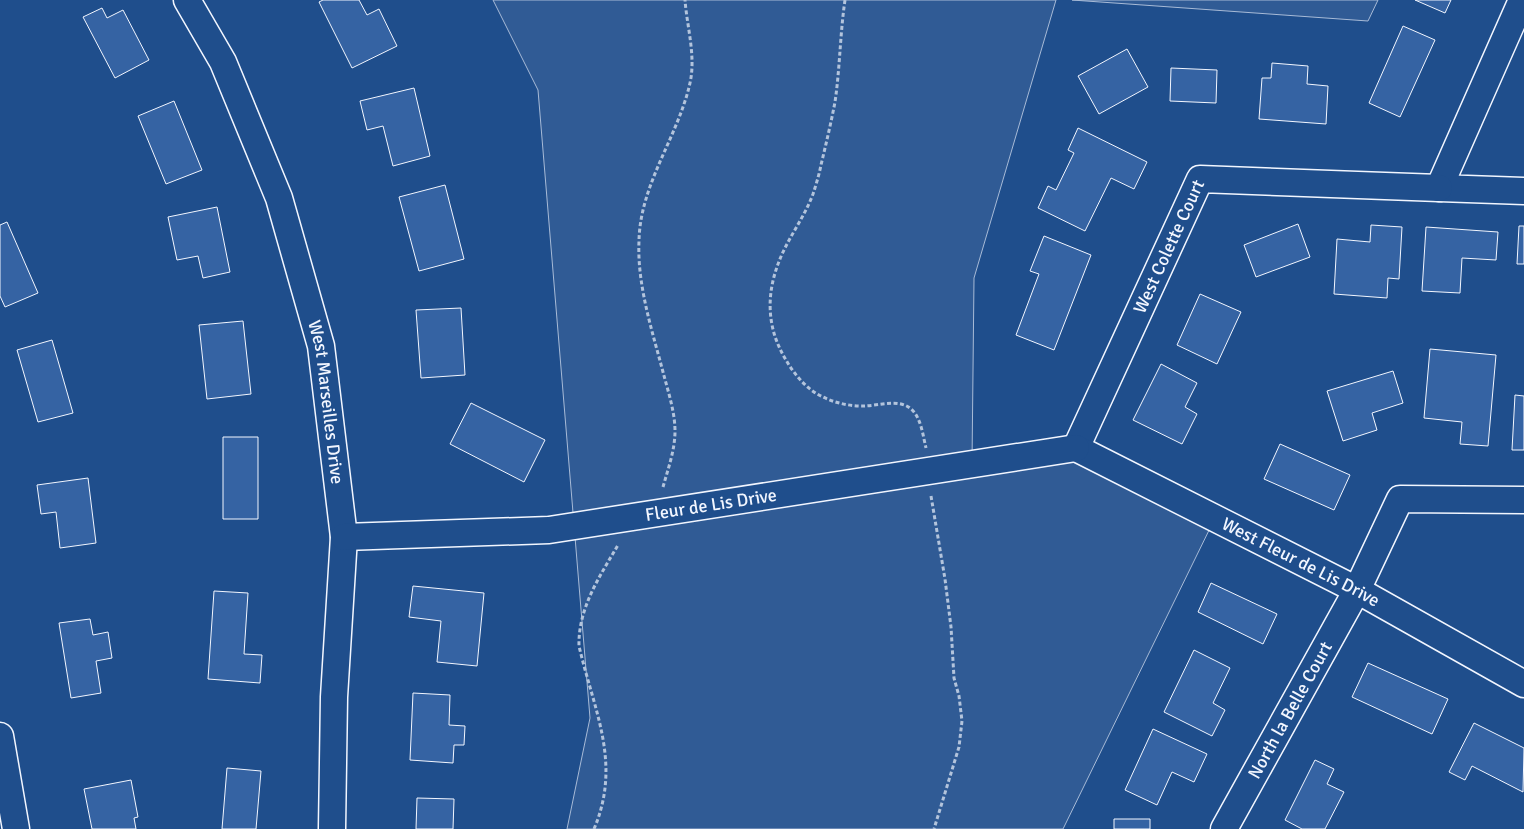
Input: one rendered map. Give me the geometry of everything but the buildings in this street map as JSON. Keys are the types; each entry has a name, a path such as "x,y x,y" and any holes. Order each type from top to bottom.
{"street":[{"name":"West Marseilles Drive","path":"187,0 223,62 279,198 321,346 344,537 334,698 332,829"},
{"path":"1439,188 1522,0"},
{"name":"West Colette Court","path":"1076,448 1200,178 1524,191"},
{"name":"Fleur de Lis Drive","path":"344,537 549,530 1076,448"},
{"name":"West Fleur de Lis Drive","path":"1076,448 1357,590 1524,684"},
{"name":"North la Belle Court","path":"1224,829 1357,590 1400,499 1524,500"},
{"path":"0,736 16,829"}],"path":[{"path":"594,829 602,810 606,788 607,765 600,725 580,646 580,622 589,597 625,534 660,496 669,464 675,431 644,293 639,257 639,239 643,210 648,192 682,109 690,82 692,65 685,0"},
{"path":"845,0 835,102 825,148 812,195 784,249 774,274 769,300 771,322 777,346 792,371 808,387 822,397 845,405 902,404 911,408 916,415 926,447 951,627 954,678 959,696 962,721 959,747 934,829"}],"shaded area":[{"path":"493,0 1056,0 974,278 972,463 1076,448 1215,518 1063,829 567,829 590,718 538,90"},
{"path":"1072,0 1378,0 1368,21"}]}
